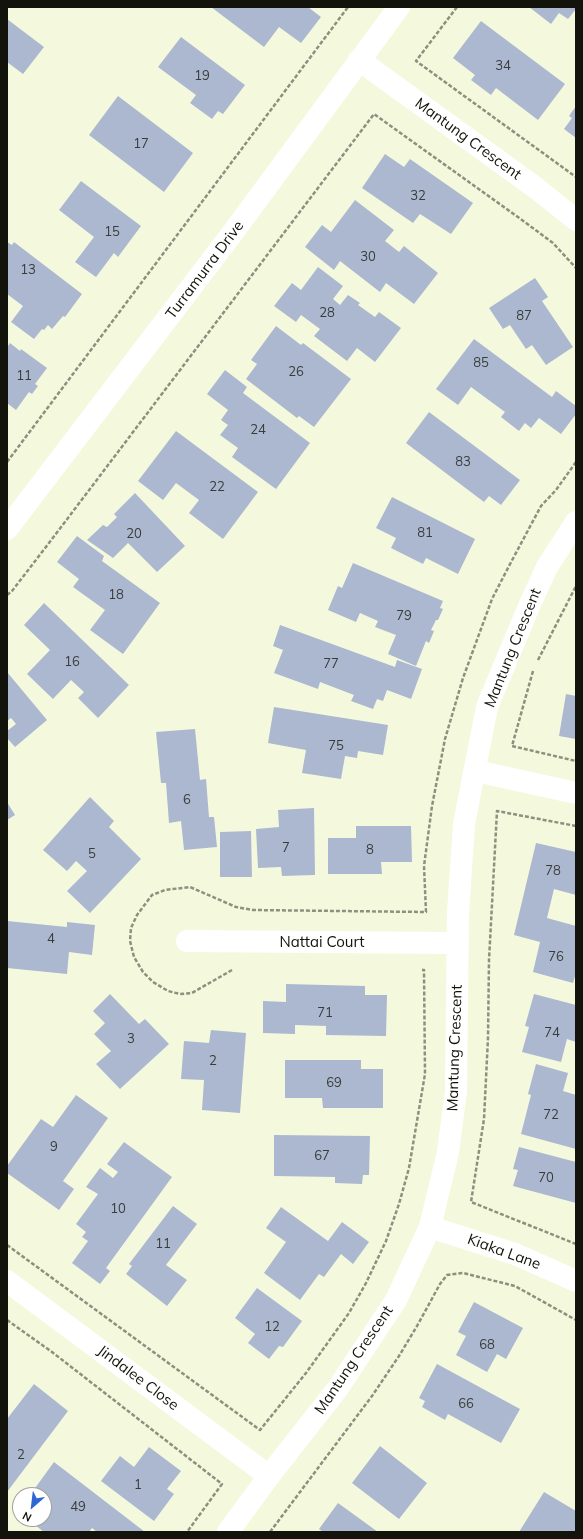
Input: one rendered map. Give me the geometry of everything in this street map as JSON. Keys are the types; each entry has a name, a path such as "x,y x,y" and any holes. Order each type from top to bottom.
{"street":[{"name":"Turramurra Drive","path":"7,529 234,231 398,7"},
{"name":"Mantung Crescent","path":"359,60 536,188 576,220"},
{"name":"Mantung Crescent","path":"228,1532 269,1476 338,1388 392,1306 430,1227 448,1152 456,1091 457,943 464,824 476,771 487,706 547,567 576,522"},
{"path":"476,771 576,793"},
{"name":"Nattai Court","path":"187,940 457,943"},
{"name":"Kiaka Lane","path":"430,1227 515,1254 576,1281"},
{"name":"Jindalee Close","path":"7,1281 269,1476"}],"path":[{"path":"7,462 348,7"},
{"path":"457,7 416,61 576,177"},
{"path":"7,595 12,591 49,543 374,114 553,243 576,268"},
{"path":"537,661 576,586"},
{"path":"534,668 512,746 576,761"},
{"path":"576,826 497,811 489,960 488,1038 484,1118 471,1202 576,1244"},
{"path":"7,1245 260,1430 306,1373 349,1312 366,1283 386,1241 399,1204 409,1168 425,1074 424,970"},
{"path":"270,1532 372,1396 399,1356 440,1284 447,1275 463,1273 515,1286 576,1320"},
{"path":"7,1320 52,1352 222,1484 187,1532"}],"building":[{"path":"211,7 308,7 321,17 301,43 279,27 264,47"},
{"path":"529,7 576,7 576,9 568,19 559,13 551,24"},
{"path":"7,19 44,47 23,74 7,62"},
{"path":"481,21 565,84 538,120 496,88 491,95 471,80 475,75 453,58"},
{"path":"181,37 245,85 223,114 218,111 212,119 190,103 196,95 158,67"},
{"path":"118,96 193,153 164,192 89,135"},
{"path":"576,106 576,138 564,129 572,118 569,116"},
{"path":"385,154 404,167 410,159 473,203 451,234 420,214 413,223 362,188"},
{"path":"81,181 141,226 118,257 114,253 96,277 75,262 94,237 59,210"},
{"path":"355,200 394,230 385,241 399,252 404,246 438,273 414,304 386,283 380,292 340,261 334,270 305,247 322,225 331,232"},
{"path":"7,242 12,245 14,242 82,294 65,317 63,316 52,329 48,325 44,330 42,329 34,339 11,322 23,306 7,294"},
{"path":"318,267 343,286 333,299 340,305 348,295 360,303 358,305 375,317 379,312 401,328 375,362 357,348 347,361 314,336 320,329 301,315 296,322 274,306 292,283 301,290"},
{"path":"535,278 548,297 542,301 573,347 546,365 532,345 526,349 510,325 503,329 489,308"},
{"path":"276,326 301,345 303,343 351,379 314,427 299,416 297,418 246,379 257,364 251,360"},
{"path":"474,339 552,397 556,391 576,406 576,414 561,434 539,418 531,428 525,423 519,431 501,417 505,412 471,387 458,405 436,389"},
{"path":"10,343 47,368 35,384 38,386 32,394 29,392 16,410 7,403 7,345 8,346"},
{"path":"225,370 247,387 243,393 310,443 276,489 232,457 238,448 220,435 228,425 221,420 228,410 207,394"},
{"path":"429,412 520,480 501,505 489,496 484,502 406,443"},
{"path":"176,431 258,492 223,539 189,513 199,500 176,483 163,500 138,481"},
{"path":"135,493 185,546 157,572 128,543 113,558 87,540 103,525 107,527 117,517 114,514"},
{"path":"392,497 475,539 458,574 426,558 423,564 391,548 396,538 376,528"},
{"path":"77,536 104,556 102,561 160,603 123,654 90,630 105,610 73,587 79,579 57,562"},
{"path":"353,563 443,601 440,608 443,609 431,630 434,631 429,643 426,641 416,666 388,654 396,635 375,627 378,621 360,613 356,622 328,610 338,586 342,588"},
{"path":"44,603 129,685 98,718 78,698 84,692 71,680 53,699 27,674 50,650 24,625"},
{"path":"280,625 395,667 397,660 422,669 411,699 387,690 383,701 377,699 373,709 351,701 354,695 320,682 318,689 274,673 283,650 273,646"},
{"path":"7,672 47,720 15,747 7,738 7,731 16,724 11,718 7,721"},
{"path":"566,694 576,696 576,739 559,736"},
{"path":"274,707 388,725 383,755 358,751 357,758 345,756 341,779 302,773 306,750 268,743"},
{"path":"195,729 200,780 206,779 209,817 214,817 217,847 184,850 181,821 169,823 166,783 161,783 156,732"},
{"path":"90,797 114,821 109,827 141,859 90,913 67,891 87,871 76,861 67,871 43,850"},
{"path":"7,802 15,815 7,820"},
{"path":"314,808 315,875 282,876 281,867 258,868 256,829 279,827 278,810"},
{"path":"356,826 411,826 412,862 381,862 382,874 328,874 328,838 356,838"},
{"path":"251,831 252,877 220,877 220,832"},
{"path":"536,843 576,852 576,895 554,889 547,918 576,926 576,973 573,983 533,972 540,942 514,935"},
{"path":"7,921 67,927 67,922 95,925 92,955 69,952 67,974 7,968"},
{"path":"286,984 365,986 365,995 387,995 386,1036 326,1035 326,1026 295,1025 295,1034 263,1033 263,1001 286,1002"},
{"path":"110,994 139,1024 145,1019 169,1044 120,1089 96,1064 111,1051 94,1034 105,1023 93,1011"},
{"path":"534,994 576,1005 576,1042 567,1039 561,1062 522,1052 529,1027 525,1026"},
{"path":"211,1030 246,1033 240,1113 202,1110 204,1080 181,1079 184,1041 209,1043"},
{"path":"285,1060 361,1060 361,1069 383,1069 383,1108 323,1108 322,1098 285,1098"},
{"path":"536,1064 568,1073 563,1091 576,1095 576,1149 521,1134 531,1095 528,1094"},
{"path":"76,1095 108,1118 63,1181 74,1189 59,1210 7,1173 7,1166 41,1119 53,1127"},
{"path":"274,1135 370,1136 369,1175 363,1175 362,1184 335,1183 335,1177 274,1176"},
{"path":"124,1142 172,1177 106,1268 110,1271 100,1284 72,1263 88,1241 82,1237 86,1232 76,1224 98,1194 86,1187 100,1168 113,1178 118,1172 107,1164"},
{"path":"519,1147 576,1162 576,1203 513,1186 518,1170 513,1169"},
{"path":"173,1206 197,1224 166,1265 187,1280 167,1306 126,1274 132,1266 129,1264"},
{"path":"281,1207 328,1241 342,1222 369,1242 353,1264 341,1254 324,1277 319,1274 300,1300 264,1273 286,1242 266,1228"},
{"path":"257,1288 302,1321 283,1347 279,1346 269,1359 248,1343 255,1334 235,1318"},
{"path":"474,1302 523,1328 506,1359 497,1354 487,1372 456,1355 466,1336 458,1332"},
{"path":"437,1364 520,1409 501,1443 448,1414 445,1420 422,1407 425,1401 419,1398"},
{"path":"34,1384 68,1411 7,1492 7,1419"},
{"path":"380,1446 427,1483 399,1519 352,1483"},
{"path":"149,1447 181,1471 167,1489 174,1494 154,1521 101,1481 120,1456 134,1467"},
{"path":"54,1462 145,1532 97,1532 92,1528 89,1532 44,1532 38,1527 52,1527 52,1487 36,1487"},
{"path":"544,1492 576,1511 576,1532 519,1532"},
{"path":"338,1503 378,1532 323,1532 319,1529"}]}
